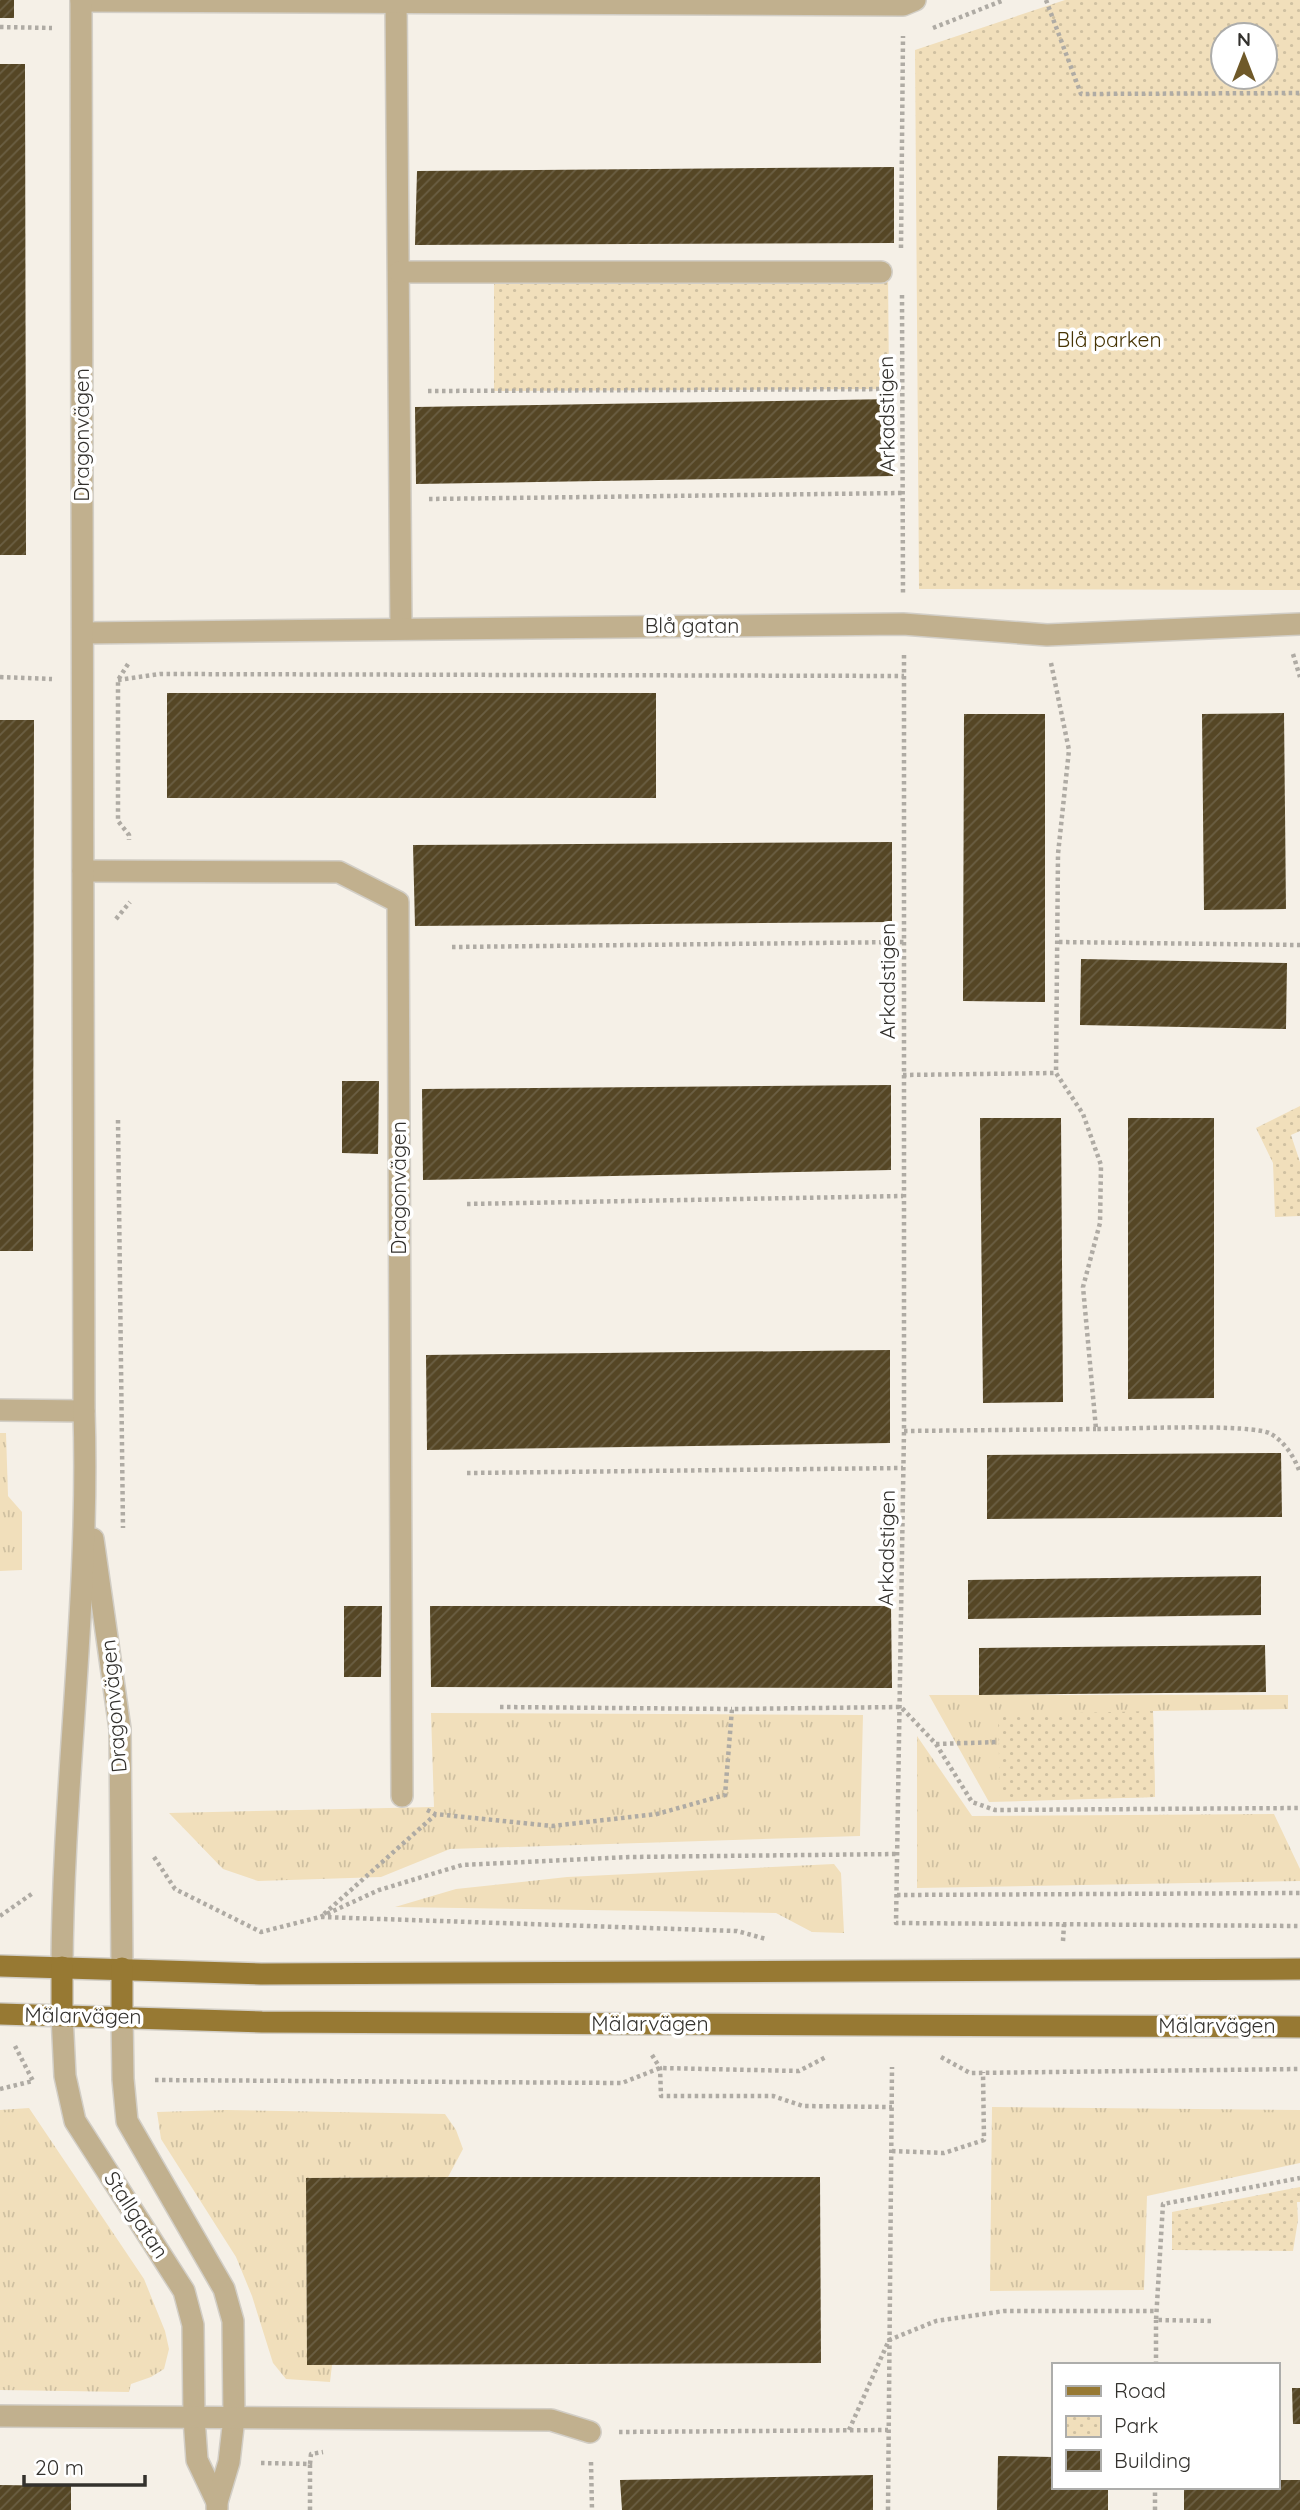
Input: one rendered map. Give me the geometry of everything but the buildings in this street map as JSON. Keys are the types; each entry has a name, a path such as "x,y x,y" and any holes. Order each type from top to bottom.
{"main road":[{"path":"0,1966 261,1974 1300,1969"},
{"path":"62,1967 62,2015"},
{"path":"122,1968 122,2016"},
{"name":"Mälarvägen","path":"0,2014 262,2022 1300,2027"}],"street":[{"path":"81,0 903,5 915,0"},
{"name":"Dragonvägen","path":"62,1967 62,1887 74,1738 86,1488 81,0"},
{"path":"396,1 401,628"},
{"path":"399,272 881,272"},
{"name":"Blå gatan","path":"83,633 903,624 1047,635 1300,624"},
{"name":"Dragonvägen","path":"83,871 339,872 398,902 402,1796"},
{"path":"0,1410 84,1411"},
{"name":"Dragonvägen","path":"86,1488 120,1729 122,1968"},
{"name":"Stallgatan","path":"62,2015 65,2076 75,2121 184,2291 193,2325 197,2460 217,2506"},
{"name":"Stallgatan","path":"122,2016 127,2121 224,2289 233,2321 234,2418 229,2462 217,2506"},
{"path":"0,2416 551,2420 590,2432"}],"path":[{"path":"928,30 1004,0"},
{"path":"1046,0 1081,94 1300,93"},
{"path":"0,27 52,27"},
{"path":"901,259 903,40 915,35"},
{"name":"Arkadstigen","path":"901,285 904,493 904,1431 896,1923 1064,1924"},
{"path":"399,392 903,389"},
{"path":"400,499 904,493"},
{"path":"1047,635 1069,750 1058,854 1056,1073 1083,1114 1101,1165 1100,1223 1083,1287 1096,1429"},
{"path":"118,680 160,674 904,676"},
{"path":"0,677 57,679"},
{"path":"116,932 116,918 130,901 130,871"},
{"path":"452,947 904,942"},
{"path":"1059,942 1300,945"},
{"path":"903,1075 1056,1073"},
{"path":"118,1114 124,1537"},
{"path":"467,1204 903,1196"},
{"path":"904,1431 1241,1429 1270,1433 1292,1453 1300,1473"},
{"path":"467,1473 903,1468"},
{"path":"500,1707 901,1707 936,1744 972,1802 995,1810 1300,1808"},
{"path":"402,1796 435,1814 552,1826 657,1814 724,1795 732,1709"},
{"path":"936,1744 999,1742"},
{"path":"320,1917 435,1814"},
{"path":"152,1851 155,1861 175,1889 261,1932 320,1917 379,1890 461,1865 629,1857 897,1854"},
{"path":"0,1916 43,1887"},
{"path":"897,1895 1300,1893"},
{"path":"320,1917 737,1931 775,1941"},
{"path":"1063,1942 1064,1924 1300,1926"},
{"path":"1050,1942 1063,1942 1073,1946"},
{"path":"0,2089 33,2081 15,2045 8,2044"},
{"path":"650,2051 660,2068 661,2096 773,2096 803,2106 892,2107"},
{"path":"930,2052 970,2073 1300,2069"},
{"path":"146,2080 622,2082 660,2068 799,2071 828,2056"},
{"path":"888,2510 892,2067"},
{"path":"892,2151 944,2153 984,2140 982,2072"},
{"path":"1156,2363 1163,2204 1300,2178"},
{"path":"849,2430 889,2340 936,2321 1004,2311 1157,2311"},
{"path":"1156,2320 1211,2321"},
{"path":"592,2510 590,2432 888,2430"},
{"path":"310,2464 310,2510"},
{"path":"1154,2510 1155,2489"}],"green space":[{"name":"Blå parken","path":"1065,0 1300,0 1300,590 919,589 915,50"},
{"path":"888,272 889,389 494,391 494,273"},
{"path":"1300,1106 1300,1131 1291,1135 1300,1162 1300,1216 1275,1217 1273,1163 1256,1128"},
{"path":"0,1433 6,1433 8,1496 22,1512 22,1570 0,1571"},
{"path":"929,1695 1288,1695 1288,1709 1153,1711 1155,1797 989,1802"},
{"path":"1153,1711 1155,1797 1000,1801 998,1715"},
{"path":"431,1713 863,1715 860,1836 450,1849 381,1877 258,1881 223,1869 169,1813 434,1807"},
{"path":"917,1736 972,1816 1274,1814 1300,1869 1300,1881 917,1888"},
{"path":"834,1864 841,1873 844,1933 812,1932 776,1913 395,1907 456,1889 567,1877"},
{"path":"992,2107 1300,2110 1300,2163 1147,2196 1144,2290 990,2291"},
{"path":"29,2108 144,2279 165,2331 169,2349 164,2369 131,2384 129,2392 0,2390 0,2110"},
{"path":"226,2110 445,2114 456,2130 463,2149 448,2177 306,2178 307,2364 332,2365 330,2382 286,2379 273,2363 252,2296 236,2257 161,2139 157,2112"},
{"path":"1300,2187 1293,2251 1172,2250 1172,2212"}]}
